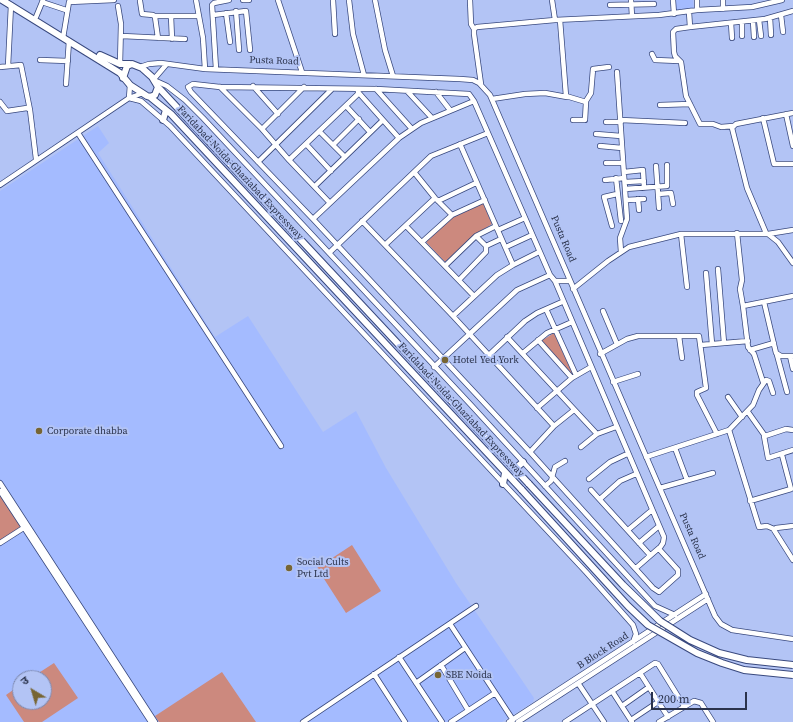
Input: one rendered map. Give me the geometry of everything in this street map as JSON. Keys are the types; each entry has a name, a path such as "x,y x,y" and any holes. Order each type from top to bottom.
{"main road":[{"path":"2,0 36,17 65,37"},
{"path":"9,3 100,56 120,64 132,64"},
{"name":"Faridabad-Noida-Ghaziabad Expressway","path":"65,37 120,73 130,85 150,97 166,110 522,490 628,606 648,625 692,651 722,663 744,670 793,675"},
{"path":"123,78 127,66 132,64"},
{"name":"Faridabad-Noida-Ghaziabad Expressway","path":"132,64 140,67 156,82 515,469 644,607 660,622 690,640 720,653 747,660 793,665"},
{"path":"150,97 155,95 156,82"},
{"path":"163,120 166,110"},
{"path":"515,469 523,462"},
{"path":"503,484 505,473"}],"street":[{"path":"66,84 68,61 65,37 66,10 68,3 71,1 114,0"},
{"path":"196,0 205,50 205,68"},
{"path":"216,69 212,4 229,0"},
{"path":"243,0 249,0"},
{"path":"278,0 302,72"},
{"path":"333,0 335,34"},
{"path":"349,0 353,34 364,75"},
{"path":"375,0 385,50 393,76"},
{"path":"470,0 471,24 474,29 481,84"},
{"path":"552,0 558,20 567,97"},
{"path":"673,0 674,14"},
{"path":"697,0 697,10"},
{"path":"723,0 723,9"},
{"path":"474,29 478,27 558,20 674,14 697,10 758,7 782,0"},
{"path":"36,17 42,1 66,10"},
{"path":"140,1 142,14 155,16 199,16"},
{"path":"631,2 632,16"},
{"path":"610,5 631,2 654,4"},
{"path":"8,66 9,3"},
{"path":"118,6 122,36 120,64"},
{"path":"213,15 236,11 246,11 250,50"},
{"path":"236,11 240,50"},
{"path":"689,12 690,27"},
{"path":"226,13 230,42"},
{"path":"793,13 753,21 676,29 673,32 675,56 680,60 686,96 700,124 714,124 721,127 733,126 763,118 793,113"},
{"path":"781,15 783,32"},
{"path":"155,16 158,38"},
{"path":"171,16 172,39"},
{"path":"770,18 771,35"},
{"path":"759,20 761,36"},
{"path":"753,21 754,37"},
{"path":"742,22 742,36"},
{"path":"731,23 732,38"},
{"path":"122,36 185,39"},
{"path":"652,54 655,60 680,60"},
{"path":"40,60 68,61"},
{"name":"Pusta Road","path":"140,67 149,64 161,63 166,65 216,69 473,80 481,84 492,99 600,354 718,620 732,630 793,639"},
{"path":"0,67 21,65 30,110 36,159"},
{"path":"166,65 156,82 167,86 185,100 329,253 655,606 675,615"},
{"path":"573,120 585,120 586,101 591,93 593,69 609,67"},
{"path":"617,72 627,221 620,238 621,252"},
{"path":"129,98 130,85"},
{"path":"636,568 659,548 664,540 572,322 554,281 550,276 472,96 466,93 376,89 253,86 220,87 190,85 188,89 313,219 530,452 551,477 656,591 662,591 679,573 659,548"},
{"path":"253,86 278,114"},
{"path":"220,87 262,129 275,146 330,203"},
{"path":"262,129 304,88"},
{"path":"258,162 332,89"},
{"path":"358,89 358,94 399,138"},
{"path":"376,89 412,129"},
{"path":"407,91 432,118"},
{"path":"436,92 450,110"},
{"path":"0,185 36,159 78,133 129,98 142,93"},
{"path":"492,99 525,94 545,93 586,101"},
{"path":"288,160 358,94"},
{"path":"129,98 141,101 163,120 503,484 633,625 636,634 633,642"},
{"path":"313,219 399,138 432,118 474,100"},
{"path":"0,102 8,111 27,108 30,110"},
{"path":"660,105 690,104"},
{"path":"346,106 370,132"},
{"path":"786,114 793,146"},
{"path":"763,118 774,164 793,164"},
{"path":"333,145 359,119"},
{"path":"315,186 382,121"},
{"path":"606,122 685,123"},
{"path":"733,126 731,130 747,188 767,233 778,242 793,263"},
{"path":"319,131 345,157"},
{"path":"78,133 281,446"},
{"path":"329,253 431,156 488,133"},
{"path":"596,134 621,136"},
{"path":"306,144 331,171"},
{"path":"460,144 513,265"},
{"path":"600,146 622,148"},
{"path":"606,163 622,163"},
{"path":"626,189 667,186 667,165"},
{"path":"656,166 660,208"},
{"path":"624,172 642,169 644,188"},
{"path":"414,172 436,200 452,215"},
{"path":"605,180 616,178 644,181"},
{"path":"616,178 621,221"},
{"path":"386,244 436,200 476,183"},
{"path":"658,194 671,193 673,204"},
{"path":"612,226 604,197 617,194"},
{"path":"638,199 639,210"},
{"path":"626,200 644,199"},
{"path":"422,242 452,215 485,200"},
{"path":"446,265 476,236 525,218"},
{"path":"362,221 386,244 554,426"},
{"path":"406,226 446,265 474,296"},
{"path":"573,289 621,252 634,246 681,234 767,233 793,230"},
{"path":"646,457 729,430 748,412 753,405 763,382 754,354 750,350 748,341 740,290 742,280 737,233"},
{"path":"681,234 687,287"},
{"path":"506,247 532,235"},
{"path":"460,280 486,252 486,246 476,236"},
{"path":"486,246 501,239"},
{"path":"453,316 497,275 513,265 540,252"},
{"path":"718,269 724,343"},
{"path":"706,272 712,344"},
{"path":"434,367 517,290 550,276"},
{"path":"554,281 569,280"},
{"path":"743,306 793,296"},
{"path":"489,355 530,317 562,302"},
{"path":"764,302 787,392"},
{"path":"546,309 574,377"},
{"path":"603,312 617,344"},
{"path":"523,353 555,328 572,322"},
{"path":"600,354 627,339 638,336 698,335 701,346 706,388 697,392 697,395 717,434"},
{"path":"679,336 682,358"},
{"path":"507,337 558,390 574,410 597,434"},
{"path":"538,340 574,377"},
{"path":"701,346 748,341"},
{"path":"750,350 774,343"},
{"path":"777,355 791,356 793,369"},
{"path":"537,408 574,377 590,367"},
{"path":"613,382 638,374"},
{"path":"763,382 768,380 773,393"},
{"path":"728,397 742,417"},
{"path":"530,452 554,426 574,410"},
{"path":"748,412 764,436 768,458 782,455 793,450"},
{"path":"581,447 597,434 616,427"},
{"path":"764,436 769,436 786,429 793,430"},
{"path":"729,430 759,528 767,526 774,529 793,526"},
{"path":"674,448 687,480"},
{"path":"590,479 610,462 627,454"},
{"path":"750,501 791,489 782,455"},
{"path":"545,486 551,481 555,467 565,461"},
{"path":"660,488 713,473"},
{"path":"600,500 620,481 636,474"},
{"path":"0,484 151,722"},
{"path":"591,490 650,555"},
{"path":"0,492 26,527 155,722"},
{"path":"628,530 652,510"},
{"path":"639,544 659,526"},
{"path":"0,544 26,527"},
{"path":"774,529 793,560"},
{"name":"B Block Road","path":"511,721 707,596"},
{"name":"B Block Road","path":"518,722 707,596"},
{"path":"303,722 476,606"},
{"path":"450,624 495,693 511,721"},
{"path":"416,683 465,648"},
{"path":"399,657 442,722"},
{"path":"565,722 654,663 657,663 684,706"},
{"path":"441,665 468,710"},
{"path":"640,673 668,716"},
{"path":"374,674 405,722"},
{"path":"578,683 604,722"},
{"path":"622,706 649,687"},
{"path":"612,691 632,721 658,702"},
{"path":"451,722 495,693"},
{"path":"659,722 694,700 698,701 713,722"},
{"path":"573,717 576,722"}],"shaded area":[{"path":"674,0 693,0 694,11 675,13"},
{"path":"98,126 109,143 98,153 215,337 248,316 323,432 356,411 386,468 456,583 534,698 533,702 502,722 0,722 0,191"},
{"path":"483,203 492,224 475,235 445,262 426,242 454,216"},
{"path":"554,333 573,375 541,341"},
{"path":"0,489 24,528 0,543"},
{"path":"352,545 381,591 346,613 317,568"},
{"path":"54,663 78,698 42,722 24,722 16,710 52,710 52,670 43,670"},
{"path":"222,672 256,722 159,722 155,716"},
{"path":"12,691 12,704 6,695"}],"place":[{"name":"Hotel Yed York","path":"445,360"},
{"name":"Corporate dhabba","path":"39,431"},
{"name":"Social Cults Pvt Ltd","path":"289,568"},
{"name":"SBE Noida","path":"438,675"}]}
